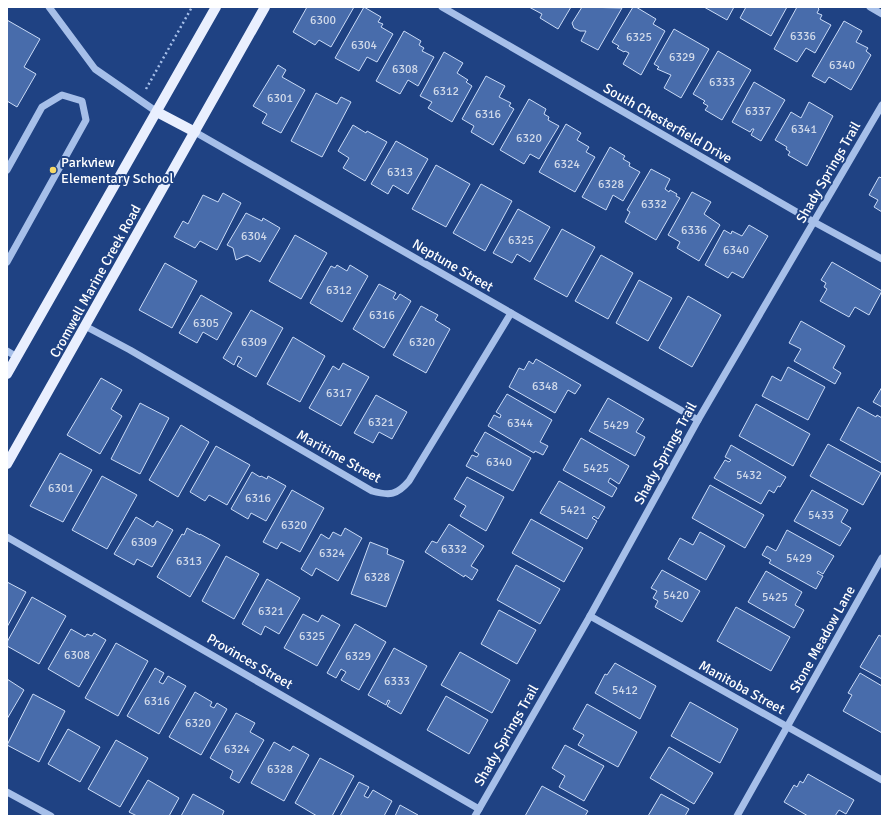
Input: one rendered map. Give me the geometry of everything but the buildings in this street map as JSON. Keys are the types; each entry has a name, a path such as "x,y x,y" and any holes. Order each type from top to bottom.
{"main road":[{"name":"Cromwell Marine Creek Road","path":"7,374 216,7"},
{"name":"Cromwell Marine Creek Road","path":"7,464 266,7"},
{"path":"157,112 195,132"}],"street":[{"path":"49,7 95,69 157,112"},
{"name":"South Chesterfield Drive","path":"442,7 814,222 882,259"},
{"path":"870,7 882,14"},
{"path":"7,170 42,107 62,95 82,101 86,120 7,262"},
{"name":"Shady Springs Trail","path":"475,816 590,616 698,420 882,105"},
{"name":"Neptune Street","path":"195,132 698,420"},
{"name":"Maritime Street","path":"85,326 130,350 372,491 383,494 393,494 402,489 410,481 511,312"},
{"path":"7,351 17,357"},
{"name":"Provinces Street","path":"7,537 479,809"},
{"name":"Stone Meadow Lane","path":"738,816 882,558"},
{"name":"Manitoba Street","path":"590,616 882,780"},
{"path":"7,792 51,816"}],"path":[{"path":"140,100 192,7"}],"place":[{"name":"Parkview Elementary School","path":"53,170"}]}
